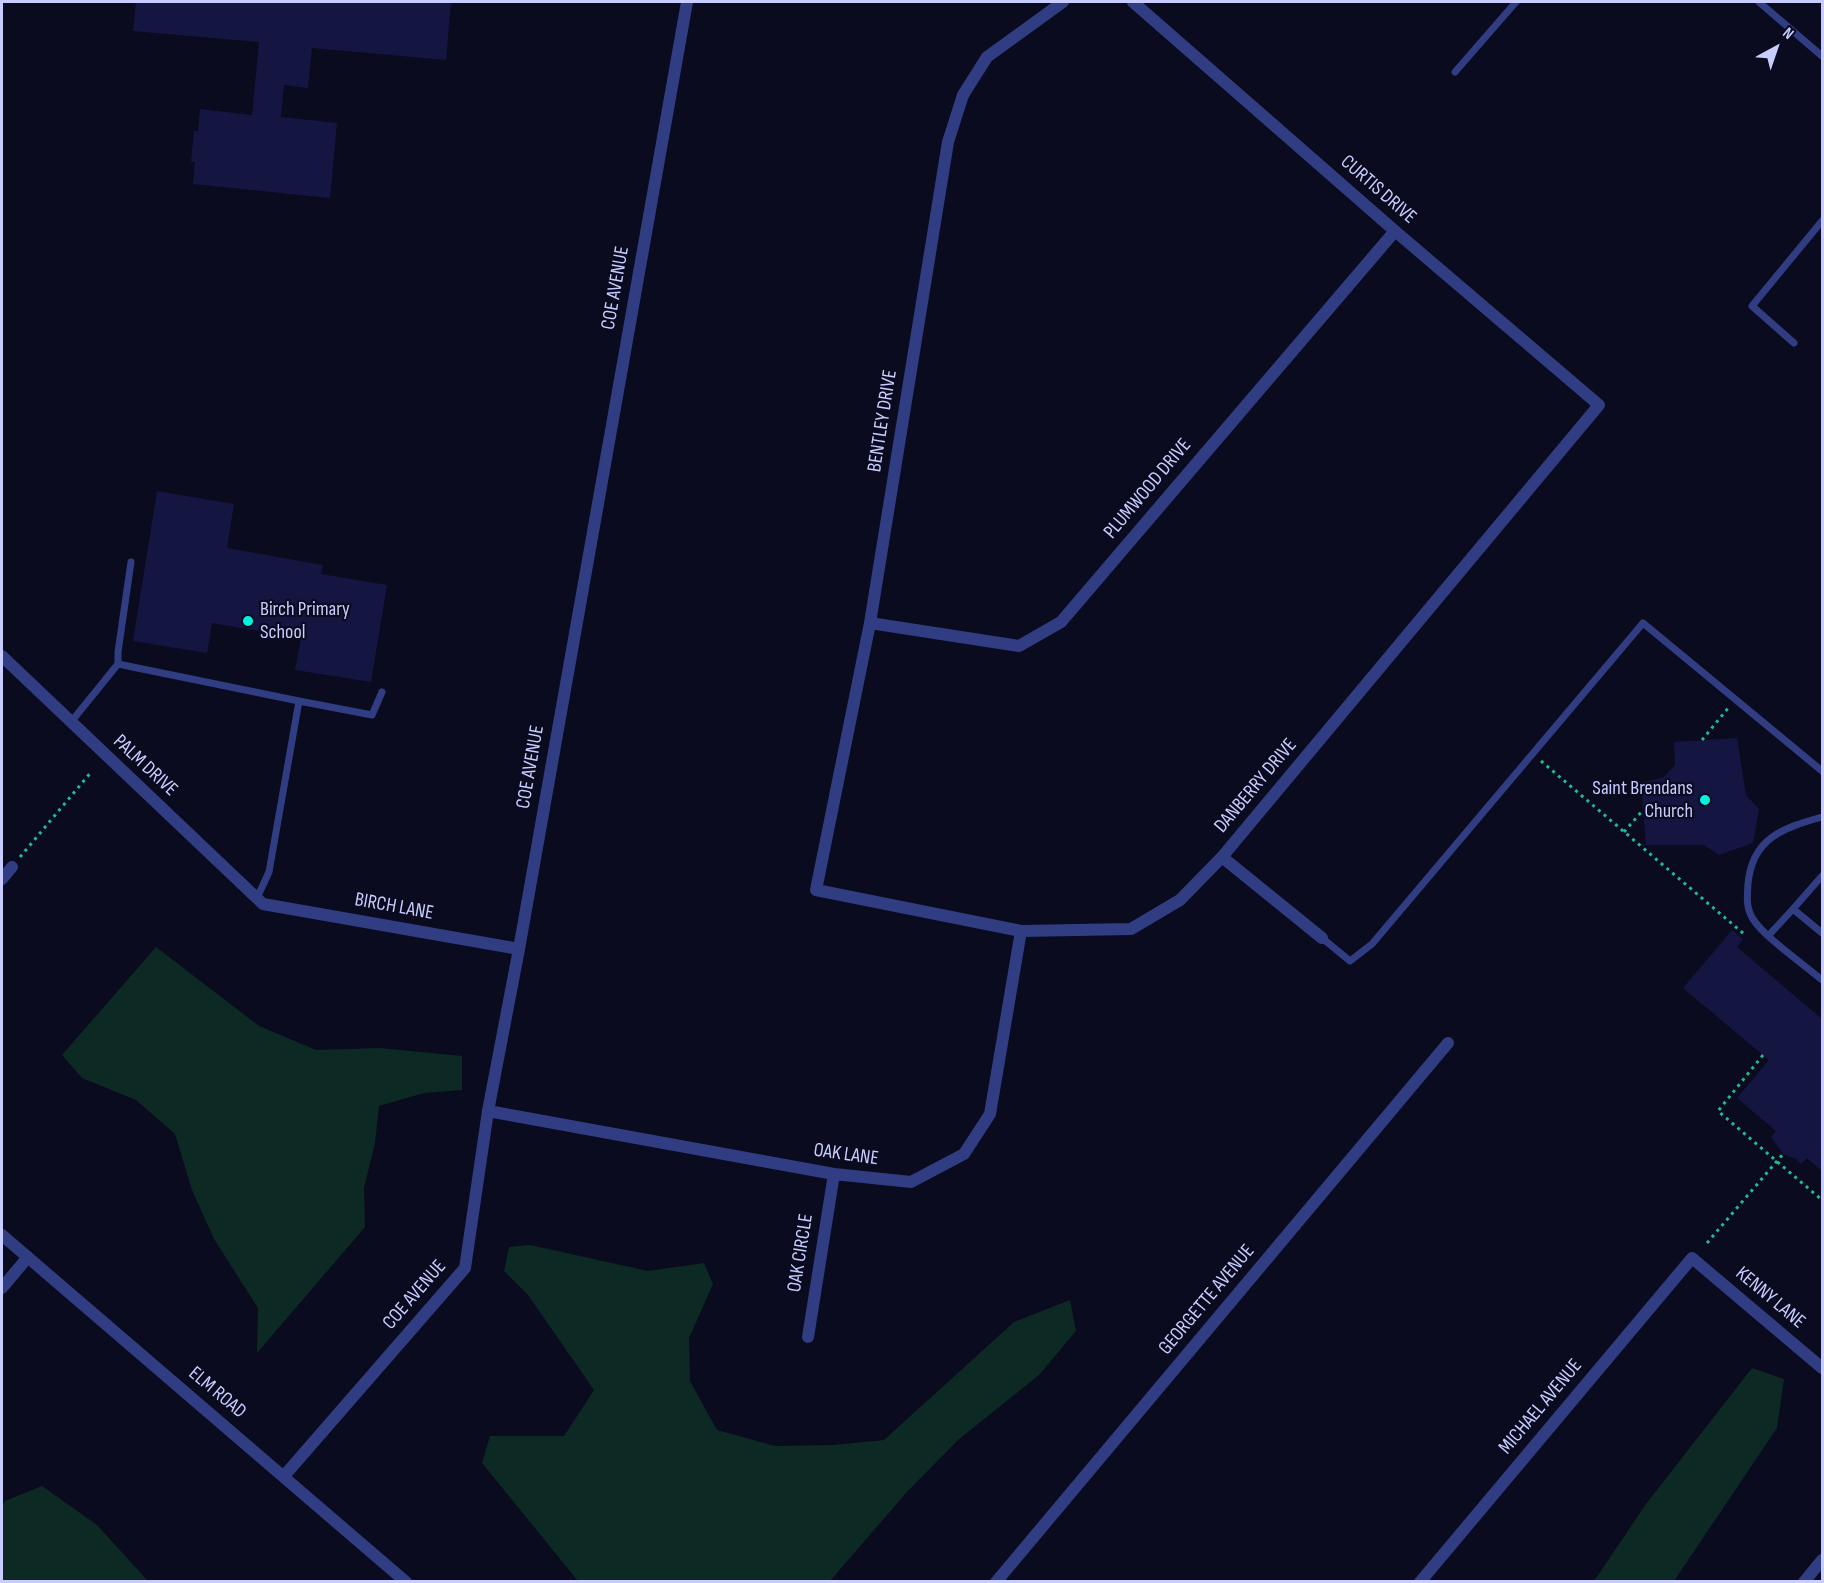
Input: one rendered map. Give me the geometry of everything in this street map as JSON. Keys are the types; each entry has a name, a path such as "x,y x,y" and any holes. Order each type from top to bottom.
{"street":[{"name":"COE AVENUE","path":"284,1476 465,1268 488,1111 519,949 687,2"},
{"name":"BENTLEY DRIVE","path":"816,890 870,623 948,142 963,96 987,57 1063,2"},
{"name":"CURTIS DRIVE","path":"1133,2 1395,231 1599,405"},
{"name":"PLUMWOOD DRIVE","path":"870,623 1019,646 1061,622 1395,231"},
{"name":"DANBERRY DRIVE","path":"816,890 1021,931 1131,929 1180,900 1222,857 1599,405"},
{"name":"PALM DRIVE","path":"2,656 260,901"},
{"path":"1222,857 1322,938"},
{"path":"2,879 12,867"},
{"name":"BIRCH LANE","path":"260,901 519,949"},
{"name":"OAK LANE","path":"488,1111 834,1174 911,1182 964,1154 990,1114 1021,931"},
{"name":"GEORGETTE AVENUE","path":"996,1581 1448,1043"},
{"name":"OAK CIRCLE","path":"808,1337 834,1174"},
{"name":"ELM ROAD","path":"2,1235 406,1581"},
{"path":"2,1288 27,1257"},
{"name":"KENNY LANE","path":"1692,1258 1822,1368"},
{"name":"MICHAEL AVENUE","path":"1420,1581 1692,1258"},
{"path":"1804,1581 1822,1560"}],"lane":[{"path":"1455,72 1516,2"},
{"path":"1759,2 1822,56"},
{"path":"1794,343 1752,306 1822,221"},
{"path":"71,722 118,664 131,561"},
{"path":"1322,938 1350,961 1372,944 1643,623 1822,771"},
{"path":"118,664 372,715 382,692"},
{"path":"260,901 269,872 299,701"},
{"path":"1822,817 1782,829 1759,847 1749,867 1746,901 1753,919 1822,980"},
{"path":"1769,935 1822,876"},
{"path":"1793,909 1822,933"}],"path":[{"path":"1702,740 1736,699"},
{"path":"1533,754 1744,934"},
{"path":"12,867 92,771"},
{"path":"1624,831 1643,810"},
{"path":"1763,1055 1718,1111 1822,1200"},
{"path":"1707,1243 1784,1154"}],"green space":[{"path":"156,947 259,1026 316,1050 380,1048 462,1056 462,1090 424,1093 379,1106 375,1143 364,1188 365,1227 257,1353 258,1308 214,1239 192,1190 175,1134 136,1100 82,1078 62,1055"},
{"path":"530,1245 648,1271 704,1263 713,1284 689,1338 690,1381 717,1430 775,1446 834,1445 884,1440 1014,1322 1070,1300 1076,1331 1039,1375 958,1440 906,1493 830,1581 578,1581 482,1463 490,1436 564,1436 594,1390 528,1295 504,1271 509,1247"},
{"path":"1752,1368 1784,1379 1777,1428 1674,1581 1594,1581 1646,1504"},
{"path":"42,1486 97,1525 148,1581 2,1581 2,1506 5,1501"}],"building":[{"path":"136,2 451,2 446,60 312,48 308,88 284,85 281,117 337,123 330,198 193,184 195,162 191,162 194,131 198,131 200,109 252,115 259,42 133,31"},
{"name":"Birch Primary School","path":"157,491 234,504 227,548 323,565 321,574 387,585 371,682 295,670 301,638 212,623 207,653 133,641"},
{"path":"1737,738 1746,795 1759,809 1753,843 1719,855 1704,845 1646,845 1641,782 1663,778 1675,765 1674,742"},
{"path":"1732,930 1743,939 1737,947 1822,1019 1822,1171 1807,1158 1801,1164 1796,1159 1783,1154 1771,1137 1776,1131 1737,1098 1769,1060 1683,988"}],"place":[{"name":"Birch Primary School","path":"248,621"},
{"name":"Saint Brendans Church","path":"1705,800"}]}
